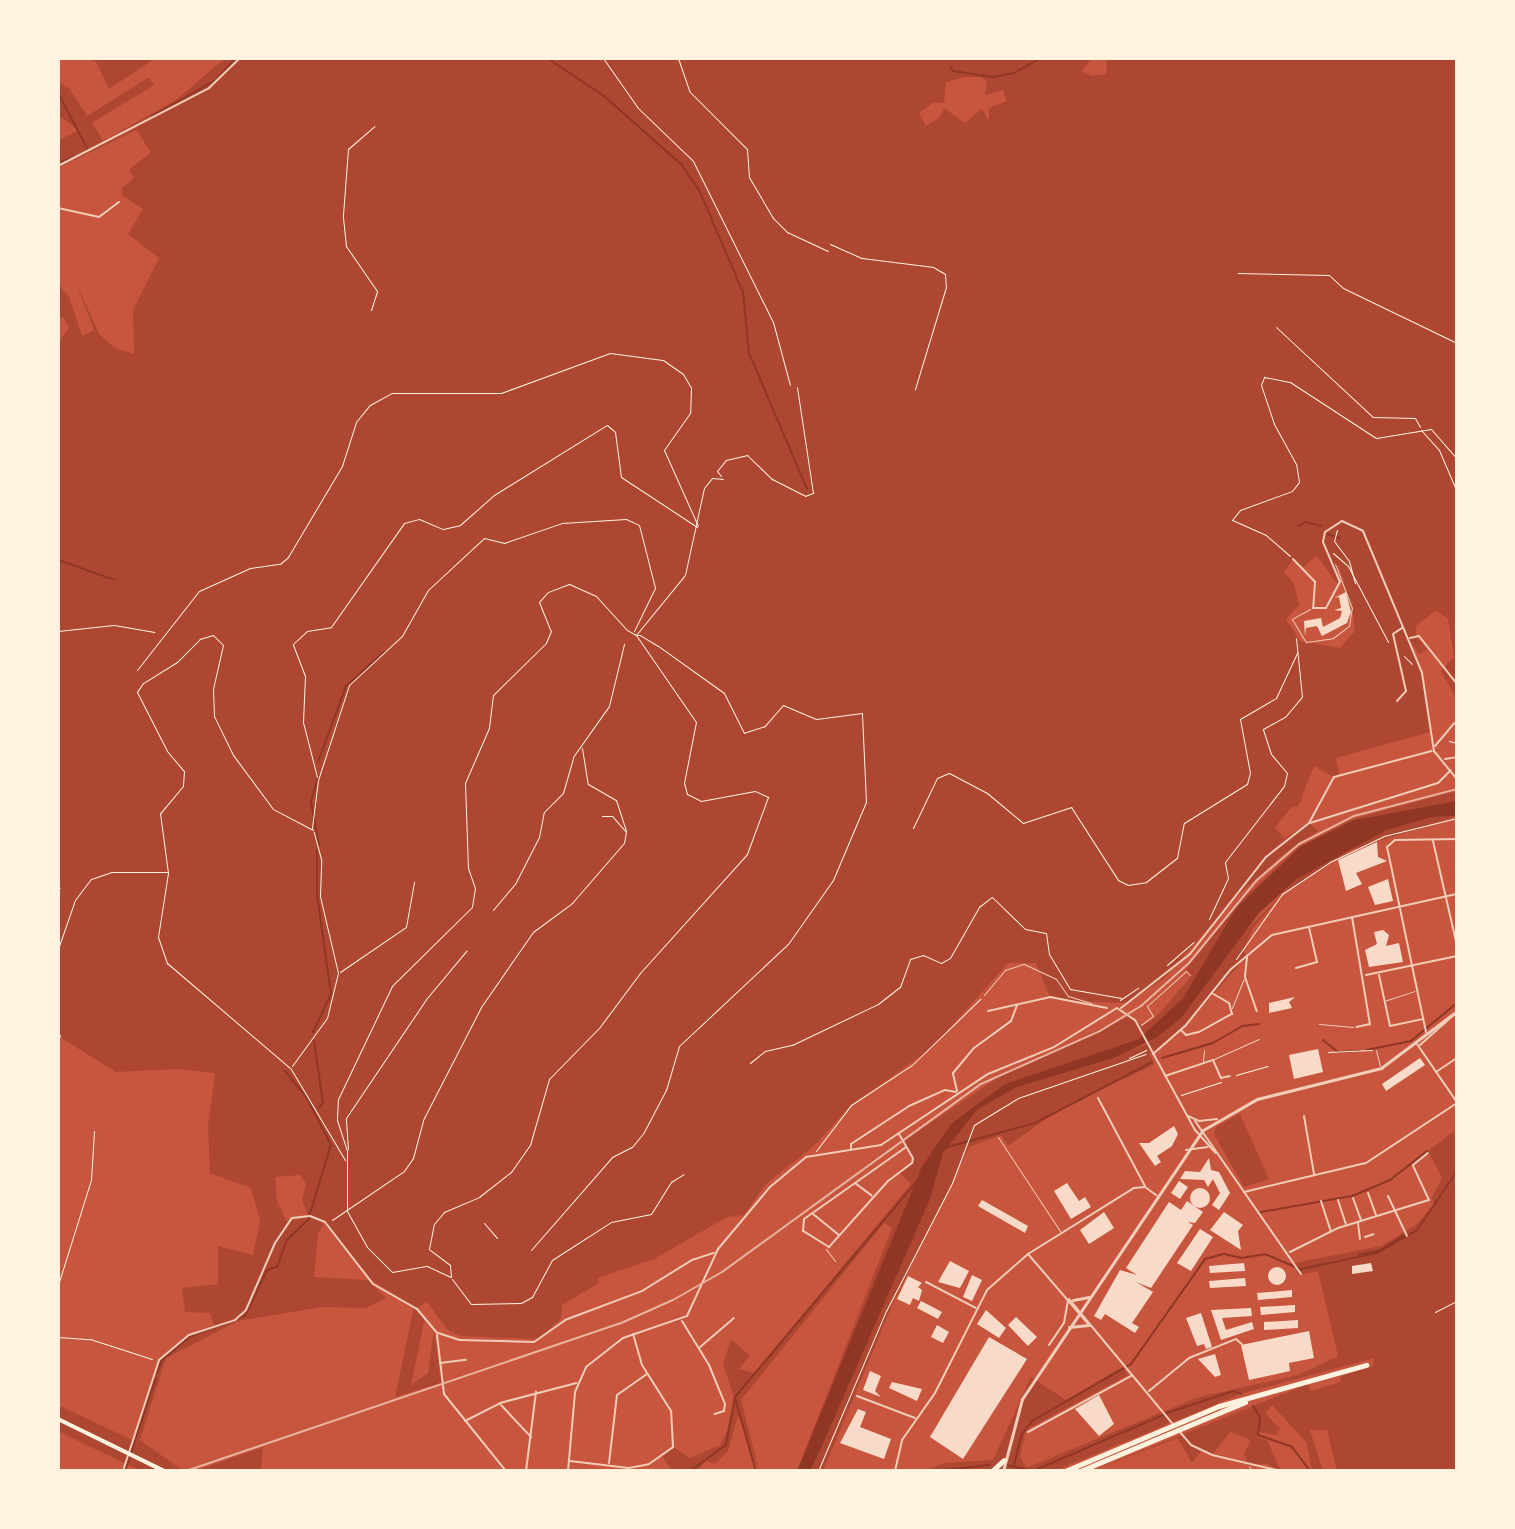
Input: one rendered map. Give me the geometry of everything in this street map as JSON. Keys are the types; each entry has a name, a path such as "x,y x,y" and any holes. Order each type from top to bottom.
{"highway":[{"path":"1065,1471 1249,1400 1366,1365"},
{"path":"1080,1471 1165,1431"},
{"path":"992,1471 1004,1460"}],"main road":[{"path":"58,1419 164,1471"}],"street":[{"path":"58,166 209,88 240,58"},
{"path":"58,208 99,217 119,202"},
{"path":"1293,559 1315,582 1313,608 1322,609 1332,600 1340,582 1325,532 1342,521 1363,531 1422,673 1434,749 1457,779"},
{"path":"1397,701 1406,691 1393,631 1403,628"},
{"path":"1409,639 1419,636 1457,684"},
{"path":"1309,823 1334,777 1434,749 1454,723"},
{"path":"1444,759 1457,757"},
{"path":"988,1011 1050,997 1121,1009 1176,969 1266,857 1309,823 1438,783 1451,770"},
{"path":"1426,1032 1387,847 1395,840 1457,839"},
{"path":"1433,841 1457,946"},
{"path":"1150,1051 1181,1030 1211,992 1272,935 1457,894"},
{"path":"1352,916 1365,976 1370,1027 1356,1027"},
{"path":"1296,968 1317,962 1309,925"},
{"path":"1247,956 1245,977 1257,1011"},
{"path":"1365,976 1457,956"},
{"path":"1379,973 1390,1026 1423,1021"},
{"path":"1181,1030 1186,1035 1199,1032 1232,1014 1232,1008 1211,992"},
{"path":"958,1093 953,1073 974,1048 1011,1021 1017,1005"},
{"path":"568,1471 577,1383 588,1365 632,1333 681,1320 693,1309 715,1253 789,1167 816,1153 878,1146 988,1074 1054,1047 1108,1009"},
{"path":"1121,1009 1138,1026 1175,1097 1199,1134 1216,1153"},
{"path":"1417,1044 1426,1032 1456,1011"},
{"path":"1003,1471 1022,1399 1199,1134 1217,1119 1257,1099 1381,1068 1417,1044 1456,1011"},
{"path":"1244,1192 1381,1157 1457,1102 1417,1044"},
{"path":"1436,1072 1457,1058"},
{"path":"1164,1076 1213,1060 1221,1078 1230,1076"},
{"path":"851,1150 851,1144 909,1106 945,1090 958,1093"},
{"path":"1098,1098 1145,1187 1156,1195"},
{"path":"1187,1115 1203,1130 1216,1153 1290,1252 1301,1274"},
{"path":"1304,1116 1314,1175"},
{"path":"1195,1121 1217,1119"},
{"path":"899,1134 906,1147 912,1163 873,1197 826,1249 801,1226 812,1213 906,1147"},
{"path":"1186,1150 1209,1147"},
{"path":"1290,1252 1346,1225 1429,1200 1413,1165 1428,1153"},
{"path":"854,1183 873,1197"},
{"path":"895,1471 902,1440 917,1419 987,1290 1028,1254 1134,1188 1145,1187"},
{"path":"1368,1193 1377,1217"},
{"path":"1388,1196 1407,1236"},
{"path":"1353,1198 1362,1239 1374,1234"},
{"path":"1338,1200 1346,1225"},
{"path":"1321,1201 1331,1231"},
{"path":"812,1213 839,1236"},
{"path":"123,1471 159,1360 189,1335 235,1320 252,1300 261,1273 285,1225 292,1218 309,1216 329,1225 369,1280 417,1309 437,1333 459,1340 534,1342 565,1320 642,1291 692,1260 715,1253"},
{"path":"1028,1254 1126,1363 1191,1445 1249,1466 1265,1463 1281,1471"},
{"path":"926,1282 977,1308"},
{"path":"1071,1299 1089,1297"},
{"path":"1049,1345 1064,1323 1071,1299"},
{"path":"699,1348 734,1318"},
{"path":"681,1320 699,1348 725,1404 724,1411 714,1414"},
{"path":"1069,1327 1091,1326"},
{"path":"437,1333 444,1394 506,1471"},
{"path":"570,1461 608,1466 649,1464 673,1447 671,1411 648,1373 632,1333"},
{"path":"1149,1392 1189,1358 1236,1339 1243,1345"},
{"path":"439,1364 466,1360"},
{"path":"608,1466 617,1395 648,1373"},
{"path":"1028,1432 1134,1374"},
{"path":"465,1421 500,1403 570,1380 577,1383"},
{"path":"526,1471 536,1391"},
{"path":"857,1396 917,1419"},
{"path":"500,1403 527,1437 532,1437"}],"lane":[{"path":"1313,608 1292,619 1306,642 1333,638 1349,626 1352,608 1335,564"},
{"path":"984,995 1005,970 1024,964 1056,979 1068,996 1091,1003"},
{"path":"1138,1026 1153,1016 1147,1006 1186,971 1190,975"},
{"path":"1232,1008 1245,977"},
{"path":"1384,1001 1417,990"},
{"path":"1319,1024 1356,1027"},
{"path":"1213,1060 1259,1039"},
{"path":"1203,1062 1204,1050"},
{"path":"1376,1050 1381,1068"},
{"path":"998,1137 1061,1233"},
{"path":"826,1249 835,1261"},
{"path":"1249,1466 1252,1471"}],"path":[{"path":"603,58 638,108 693,161 773,322 790,385"},
{"path":"678,58 681,78 699,104 747,149 749,177 773,218 787,232 828,251"},
{"path":"371,310 377,291 346,246 343,215 348,149 374,126"},
{"path":"830,244 862,258 933,267 945,274 946,287 915,389"},
{"path":"1238,273 1329,275 1343,288 1457,343"},
{"path":"1276,327 1373,417 1415,418 1419,430 1433,440 1457,492"},
{"path":"137,670 199,591 250,568 280,564 288,557 342,466 356,422 370,405 392,393 501,393 610,353 663,360 683,374 691,388 690,413 664,450 699,528"},
{"path":"1293,559 1266,535 1232,520 1240,510 1292,491 1299,482 1296,464 1274,424 1261,385 1264,377 1290,382 1376,438 1419,430 1438,433 1457,459"},
{"path":"635,634 685,575 699,528 707,482 723,479 717,471 733,457 747,455 772,479 805,496 813,493 797,387"},
{"path":"318,780 303,722 305,676 292,651 293,644 307,631 331,627 404,523 419,519 443,529 460,525 494,495 607,425 615,432 621,477 699,528"},
{"path":"291,1069 327,1018 338,973 320,896 321,859 313,830 318,780 349,685 402,636 428,590 484,538 504,543 562,523 626,519 639,525 655,588 635,634"},
{"path":"1342,521 1334,541 1349,561 1356,586"},
{"path":"1328,549 1345,562 1383,637 1394,647"},
{"path":"347,1151 336,1111 375,1015 392,986 472,907 475,888 468,868 465,783 489,728 493,695 534,658 551,631 541,598 559,587 578,586 604,602 635,634 696,722 684,783 687,794 701,801 763,792 767,805 732,875 549,1079 530,1145 511,1172 479,1197 444,1212 434,1224 429,1249 450,1265 451,1277"},
{"path":"58,631 114,625 154,632"},
{"path":"531,1250 612,1157 632,1147 644,1132 666,1090 679,1046 788,944 833,880 863,816 865,715 859,712 816,719 783,705 765,726 744,733 724,693 635,634"},
{"path":"313,830 273,809 233,755 214,716 213,689 223,645 213,635 200,639 177,662 148,677 137,692 167,751 184,771 183,786 160,813 168,873 158,937 167,963 291,1069 346,1162"},
{"path":"1209,926 1211,906 1228,878 1225,862 1284,786 1287,773 1271,754 1263,729 1285,717 1302,697 1296,638"},
{"path":"493,910 515,884 539,837 544,812 563,793 582,745 600,723 615,682 624,644"},
{"path":"1399,651 1414,666"},
{"path":"913,828 937,778 949,773 987,793 1023,823 1071,807 1118,880 1128,885 1146,882 1177,858 1184,823 1247,784 1250,773 1240,719 1276,698 1297,653"},
{"path":"1444,737 1457,743"},
{"path":"329,1225 404,1171 429,1107 481,1007 533,932 572,903 624,843 626,832 616,800 588,784 582,745"},
{"path":"602,816 612,816 626,832"},
{"path":"1234,960 1282,894 1330,862 1384,836 1457,818"},
{"path":"58,949 75,900 91,879 111,872 168,873"},
{"path":"338,973 406,927 414,882"},
{"path":"750,1063 765,1051 792,1045 878,1004 900,987 910,959 923,955 941,963 950,958 979,907 992,897 1025,929 1046,933 1049,954 1070,989 1121,998 1145,985"},
{"path":"1165,967 1193,941"},
{"path":"467,950 427,998 346,1118 347,1211 367,1247 392,1272 427,1266 451,1277 471,1304 521,1303 532,1297 552,1260 611,1222 651,1214 671,1182 684,1174"},
{"path":"816,1153 816,1144 844,1110 912,1065 984,995"},
{"path":"1120,1003 1121,998"},
{"path":"58,1030 60,1037"},
{"path":"1328,1052 1343,1055 1380,1049"},
{"path":"1126,1061 1150,1051"},
{"path":"818,1471 886,1311 971,1143 979,1120 1005,1104 1150,1051"},
{"path":"1230,1076 1268,1066"},
{"path":"1175,1097 1217,1085 1221,1078"},
{"path":"58,1285 91,1180 94,1131"},
{"path":"484,1223 497,1238"},
{"path":"1435,1312 1457,1301"},
{"path":"58,1337 90,1339 121,1353 159,1360"}],"shaded area":[{"path":"87,58 156,58 109,89 96,62"},
{"path":"225,58 1092,58 1082,71 1092,76 1107,74 1106,58 1457,58 1457,700 1441,671 1454,657 1448,619 1436,610 1416,626 1416,636 1427,650 1419,654 1409,639 1422,674 1430,732 1336,758 1339,774 1334,777 1314,766 1298,807 1293,806 1275,827 1284,839 1309,823 1318,831 1284,854 1237,896 1162,980 1126,1003 1072,1001 1049,995 1036,963 1008,963 932,1048 851,1105 816,1144 766,1184 744,1215 727,1217 654,1259 597,1278 599,1283 562,1305 561,1319 538,1339 460,1336 447,1329 427,1302 417,1309 425,1317 411,1385 428,1373 434,1330 441,1383 395,1397 414,1307 370,1279 325,1222 318,1234 314,1277 368,1280 386,1298 366,1308 322,1307 238,1321 166,1358 140,1440 182,1470 143,1471 129,1465 123,1471 126,1464 58,1431 58,1405 134,1441 159,1360 189,1335 214,1325 210,1313 185,1312 182,1288 218,1284 218,1246 253,1255 260,1221 251,1188 210,1173 208,1126 215,1073 177,1069 116,1072 58,1036 58,344 69,328 63,317 58,320 58,283 69,297 82,336 94,330 75,280 99,334 115,348 134,354 133,310 159,258 128,234 143,209 122,195 122,188 134,178 129,170 151,152 136,130 58,168 58,141 78,130 58,115 58,82 69,88 87,116 149,77 154,85 92,123 103,141 176,100","holes":["981,77 987,81 985,95 1003,90 1007,101 989,108 989,121 982,109 965,123 944,108 939,118 926,126 919,113 934,102 944,103 946,82","1317,556 1338,585 1338,564 1352,608 1355,631 1340,648 1300,641 1286,619 1299,605 1294,584 1284,572 1293,559 1303,567","300,1175 306,1184 302,1200 308,1216 287,1222 277,1201 275,1177"]},
{"path":"1457,791 1457,801 1354,820 1300,847 1236,908 1183,998 1139,1039 1005,1084 952,1123 922,1166 797,1471 892,1228 884,1223 741,1400 759,1471 738,1415 728,1451 715,1464 706,1461 697,1471 672,1471 662,1455 673,1447 690,1458 720,1445 727,1432 734,1397 723,1364 731,1339 750,1356 739,1369 754,1373 911,1184 900,1173 914,1163 905,1140 1008,1071 1130,1016 1142,1026 1155,1018 1184,985 1191,975 1186,969 1237,904 1298,847 1352,819"},
{"path":"1457,801 1457,816 1432,817 1387,830 1297,879 1259,913 1181,1018 1156,1038 1113,1058 1017,1087 977,1110 943,1153 930,1199 810,1471 797,1471 922,1166 952,1123 1005,1084 1139,1039 1183,998 1236,908 1300,847 1354,820"},
{"path":"1457,816 1351,850 1283,894 1297,879 1387,830 1432,817"},
{"path":"1281,896 1253,928 1243,951 1247,956 1186,1025 1150,1054 1154,1065 1061,1108 1008,1146 1001,1135 969,1147 893,1303 823,1471 810,1471 931,1194 943,1153 977,1110 1017,1087 1145,1045 1180,1018 1225,952"},
{"path":"1240,1114 1269,1179 1244,1187 1214,1134 1216,1127"},
{"path":"1457,1129 1457,1471 1337,1471 1327,1430 1310,1430 1323,1471 1312,1471 1307,1443 1272,1405 1265,1413 1280,1429 1277,1435 1259,1432 1257,1437 1267,1440 1281,1471 1265,1463 1249,1466 1244,1454 1251,1440 1230,1432 1212,1455 1202,1450 1192,1463 1178,1438 1091,1471 1308,1384 1311,1391 1340,1382 1341,1376 1373,1366 1374,1358 1241,1394 1054,1471 923,1471 944,1463 993,1460 1031,1377 1066,1400 1122,1367 1128,1375 1026,1430 1020,1456 1026,1468 1199,1397 1298,1375 1338,1356 1318,1271 1298,1275 1294,1263 1381,1246 1416,1225 1434,1205 1432,1197 1442,1178 1428,1151"},
{"path":"263,1447 261,1471 195,1471"}],"building":[{"path":"1346,592 1351,612 1347,623 1322,636 1317,626 1306,628 1305,636 1304,621 1321,618 1323,627 1340,618 1342,611 1334,610 1341,608 1339,597 1334,598"},
{"path":"1377,842 1378,857 1387,861 1356,873 1362,884 1346,891 1338,860"},
{"path":"1388,879 1393,901 1375,905 1368,887"},
{"path":"1383,930 1389,935 1386,946 1399,943 1403,962 1369,967 1365,950 1377,944 1374,932"},
{"path":"1295,997 1289,1002 1292,1008 1269,1013 1269,1003"},
{"path":"1318,1049 1323,1072 1294,1079 1289,1055"},
{"path":"1420,1058 1425,1065 1386,1091 1382,1084"},
{"path":"1174,1126 1178,1134 1172,1146 1157,1156 1161,1162 1155,1166 1139,1143 1149,1143"},
{"path":"1209,1158 1211,1170 1219,1172 1230,1193 1219,1210 1212,1205 1220,1193 1213,1179 1208,1187 1204,1180 1180,1179 1185,1171 1200,1172"},
{"path":"1179,1181 1188,1187 1180,1199 1171,1193"},
{"path":"1067,1183 1079,1201 1085,1197 1091,1207 1071,1219 1054,1191"},
{"path":"1200,1188 1207,1191 1210,1198 1207,1205 1200,1208 1193,1205 1190,1198 1193,1191"},
{"path":"982,1200 1028,1226 1025,1233 978,1206"},
{"path":"1187,1201 1203,1212 1195,1223 1188,1222 1193,1225 1151,1288 1136,1282 1153,1292 1132,1323 1139,1327 1135,1333 1105,1314 1101,1320 1094,1316 1120,1270 1137,1275 1126,1268 1169,1202 1181,1210"},
{"path":"1104,1212 1114,1228 1089,1244 1080,1230"},
{"path":"1224,1212 1243,1225 1238,1231 1241,1250 1210,1230"},
{"path":"1200,1229 1213,1237 1191,1271 1177,1263"},
{"path":"950,1261 969,1271 960,1288 938,1282"},
{"path":"1244,1263 1245,1271 1210,1273 1209,1266"},
{"path":"1371,1263 1373,1271 1352,1274 1352,1266"},
{"path":"1277,1267 1286,1276 1277,1285 1268,1276"},
{"path":"972,1275 982,1280 972,1301 963,1297"},
{"path":"908,1276 922,1283 918,1287 922,1290 919,1301 913,1298 910,1305 897,1299"},
{"path":"1245,1278 1246,1286 1210,1288 1209,1281"},
{"path":"1292,1290 1292,1297 1258,1300 1257,1293"},
{"path":"921,1301 942,1312 938,1319 917,1308"},
{"path":"1295,1305 1295,1312 1261,1315 1260,1307"},
{"path":"1251,1308 1252,1316 1222,1318 1226,1330 1252,1322 1254,1329 1221,1340 1211,1310"},
{"path":"986,1310 1006,1328 999,1338 977,1324"},
{"path":"1201,1313 1212,1347 1206,1349 1204,1344 1197,1346 1186,1318"},
{"path":"1016,1317 1037,1337 1028,1346 1008,1325"},
{"path":"1298,1320 1298,1328 1264,1330 1264,1322"},
{"path":"937,1325 949,1332 943,1343 931,1337"},
{"path":"1309,1331 1314,1358 1289,1363 1290,1371 1249,1380 1241,1345"},
{"path":"989,1337 1027,1359 963,1459 930,1437"},
{"path":"1215,1354 1221,1375 1215,1377 1198,1359"},
{"path":"870,1371 881,1376 875,1391 881,1397 863,1390"},
{"path":"892,1382 922,1389 917,1401 889,1388"},
{"path":"1099,1395 1114,1424 1099,1436 1075,1409"},
{"path":"858,1409 866,1412 860,1427 891,1439 884,1459 840,1443"}],"waterway":[{"path":"152,116 216,80 236,58"},
{"path":"547,58 604,96 682,165 699,190 743,292 749,353 807,489"},
{"path":"950,66 953,71 993,77 1014,73 1041,58"},
{"path":"58,93 88,150"},
{"path":"58,163 76,156"},
{"path":"1298,526 1306,522 1321,526"},
{"path":"1328,534 1339,538"},
{"path":"58,560 115,580"},
{"path":"318,762 346,686 384,652"},
{"path":"319,775 311,802 319,845"},
{"path":"313,1032 331,994 317,895 317,850"},
{"path":"1366,1050 1411,1041 1457,1003"},
{"path":"1162,1058 1213,1043 1242,1026 1259,1024"},
{"path":"1323,1040 1338,1052 1359,1051"},
{"path":"314,1041 323,1103 319,1108"},
{"path":"944,1148 1035,1123 1152,1062"},
{"path":"157,1373 162,1360 189,1337 245,1316 267,1270 277,1267 287,1240 308,1220 331,1145 307,1098 285,1071"},
{"path":"1261,1212 1352,1196 1390,1180 1427,1151"},
{"path":"1014,1465 1022,1434 1032,1421 1131,1364 1205,1259 1224,1254 1241,1258 1265,1254 1301,1269 1377,1253 1417,1230 1457,1171"},
{"path":"690,1471 726,1445 735,1397 916,1182"},
{"path":"1358,1255 1381,1250 1404,1235"},
{"path":"125,1471 156,1378"},
{"path":"1007,1465 1033,1471 1170,1412 1234,1391 1241,1394"},
{"path":"735,1398 756,1471"},
{"path":"1253,1406 1260,1417 1258,1435 1292,1447 1310,1471"},
{"path":"933,1471 990,1465"}],"railway":[{"path":"186,1471 619,1324 673,1300 722,1272 981,1084 1100,1031 1141,1006 1189,963 1257,880 1299,844 1354,816 1457,789"}]}
